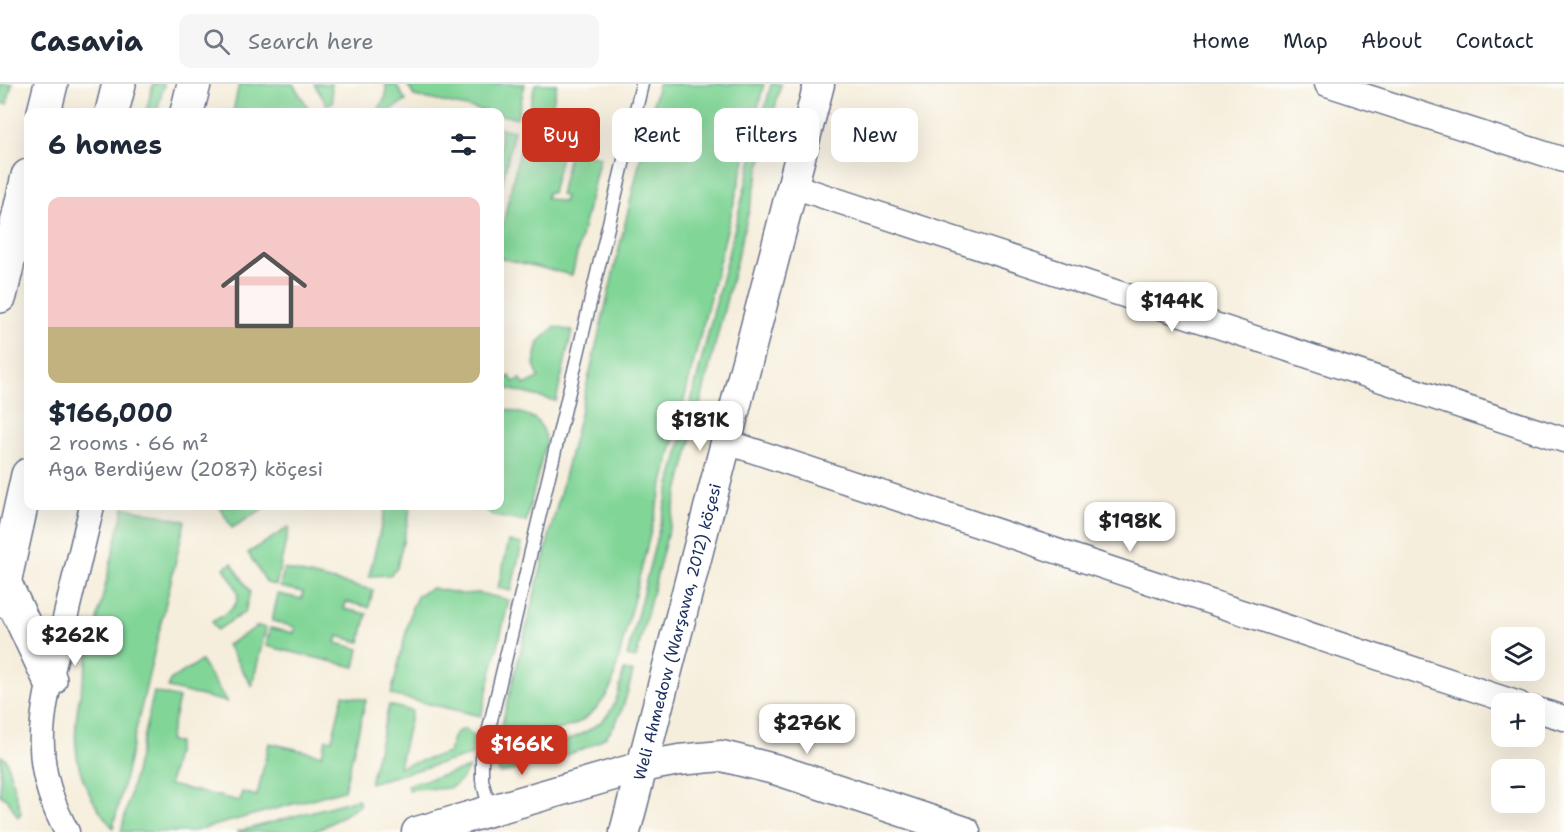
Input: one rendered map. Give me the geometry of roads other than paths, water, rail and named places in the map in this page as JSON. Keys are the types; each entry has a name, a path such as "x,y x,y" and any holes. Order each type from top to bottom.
{"main road":[{"path":"45,108 51,84"},
{"path":"113,108 119,84"},
{"path":"188,108 194,84"},
{"path":"0,296 24,193"},
{"path":"24,493 2,592 50,680"}],"street":[{"name":"Weli Ahmedow (Warşawa, 2012) köçesi","path":"625,832 819,84"},
{"path":"1327,84 1564,160"},
{"path":"793,186 1564,440"},
{"path":"727,442 1491,695"},
{"path":"67,832 49,794 42,757 43,712 91,510"},
{"path":"1545,712 1564,718"},
{"path":"417,832 641,766 722,756 778,770 965,832"}],"lane":[{"path":"490,810 482,780 482,758 642,84"}]}
